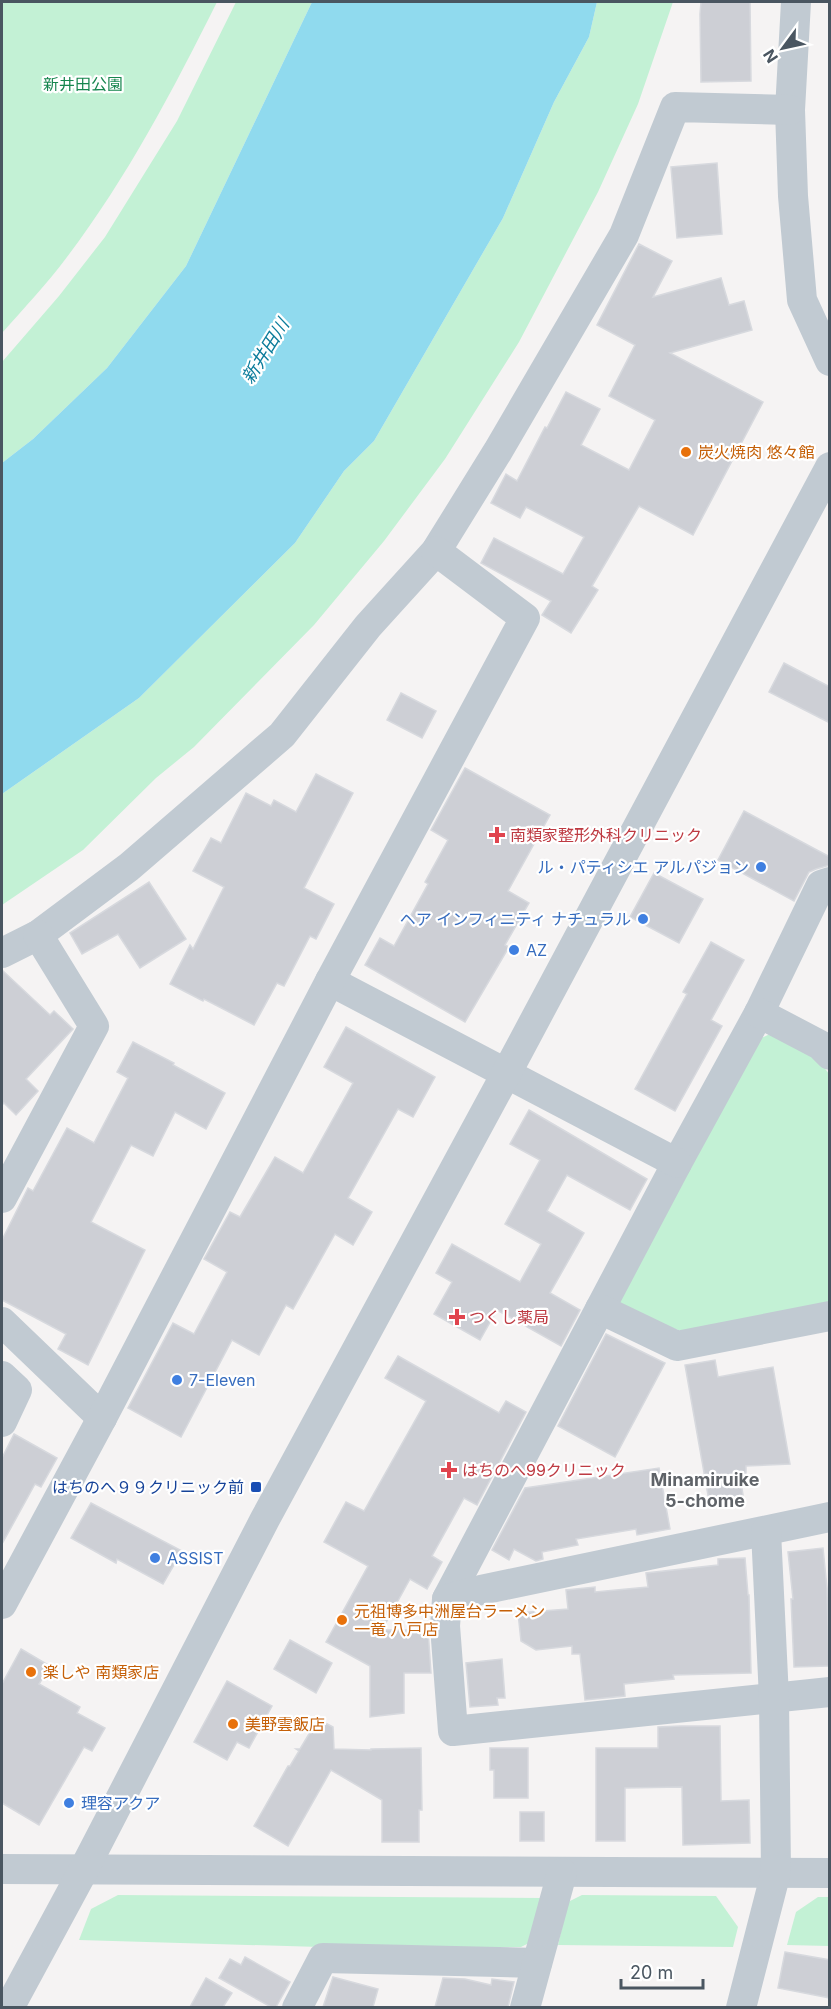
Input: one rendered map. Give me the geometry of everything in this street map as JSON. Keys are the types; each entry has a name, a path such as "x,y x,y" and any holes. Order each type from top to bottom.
{"street":[{"path":"796,2 790,110 793,196 802,300 830,361"},
{"path":"2,953 38,935 129,867 282,735 368,626 436,551 498,451 624,235 675,108 790,110"},
{"path":"9,2007 265,1519 830,467"},
{"path":"2,1604 102,1419 330,981 525,618 436,551"},
{"path":"830,882 821,885 759,1013 677,1163 447,1599 445,1626 453,1731 830,1692"},
{"path":"2,1198 94,1026 38,935"},
{"path":"330,981 677,1163"},
{"path":"759,1013 820,1045 830,1055"},
{"path":"600,1309 677,1346 830,1316"},
{"path":"2,1322 102,1419"},
{"path":"2,1376 17,1390 2,1422"},
{"path":"447,1599 830,1517"},
{"path":"741,2007 776,1872 774,1698 766,1531"},
{"path":"2,1869 830,1873"},
{"path":"525,2007 562,1873"},
{"path":"297,2007 323,1958 537,1963"}],"green space":[{"name":"新井田公園","path":"2,2 217,2 166,101 110,196 59,267 2,333"},
{"path":"236,2 312,2 186,266 107,368 33,439 2,463 2,362 59,296 105,237 177,121"},
{"path":"597,2 673,2 638,104 598,192 519,342 445,459 384,541 314,625 194,747 156,778 83,850 2,905 2,794 139,698 295,543 344,471 374,441 503,218 554,102 589,37"},
{"path":"770,1034 818,1059 829,1074 829,1303 684,1332 622,1311 618,1299 759,1039"},
{"path":"118,1895 542,1898 531,1942 521,1947 320,1947 79,1940 91,1909"},
{"path":"582,1895 716,1896 738,1927 733,1947 558,1945 568,1902"},
{"path":"818,1897 829,1897 829,1946 787,1945 796,1912"}],"water":[{"name":"新井田川","path":"312,2 597,2 589,37 554,102 503,218 374,441 344,471 295,543 139,698 2,794 2,463 33,439 107,368 186,266"}],"building":[{"path":"701,2 750,2 751,81 701,82"},
{"path":"717,163 722,234 677,238 671,167"},
{"path":"639,244 672,261 653,297 721,278 729,305 744,301 752,330 670,353 763,402 693,535 639,506 592,586 598,590 571,633 542,615 551,601 481,563 494,538 563,574 584,537 526,507 520,518 491,503 506,474 517,481 566,392 600,409 581,445 629,470 655,420 609,396 635,345 597,325"},
{"path":"784,663 830,687 830,723 769,692"},
{"path":"401,693 436,711 422,738 387,720"},
{"path":"465,768 550,815 508,891 529,903 505,945 509,947 465,1022 365,965 380,938 394,946 428,884 425,882 448,840 431,830"},
{"path":"316,774 353,793 304,888 334,904 316,939 310,936 284,986 277,983 254,1025 170,984 190,945 193,949 224,887 193,871 211,838 221,843 246,793 271,806 274,800 296,812"},
{"path":"744,811 830,857 830,865 809,872 794,901 718,860"},
{"path":"654,873 703,899 679,943 630,917"},
{"path":"149,882 186,939 140,968 118,934 82,954 70,933"},
{"path":"711,942 744,960 711,1020 722,1026 675,1111 635,1089 687,994 683,992"},
{"path":"2,970 50,1015 54,1011 73,1029 26,1079 38,1091 16,1115 4,1103 2,1105"},
{"path":"346,1027 435,1077 413,1117 398,1109 348,1198 372,1212 353,1245 335,1234 293,1309 286,1305 259,1355 232,1340 181,1437 128,1408 173,1323 194,1334 227,1272 204,1259 230,1212 240,1217 275,1157 303,1173 353,1083 324,1067"},
{"path":"133,1042 225,1093 206,1129 175,1112 153,1156 131,1145 91,1222 145,1250 88,1365 58,1349 66,1334 2,1300 2,1240 28,1188 33,1191 67,1128 94,1143 128,1078 117,1072"},
{"path":"529,1110 647,1179 630,1210 567,1175 547,1211 584,1233 550,1293 580,1310 561,1346 497,1310 480,1340 434,1314 452,1282 436,1273 452,1244 520,1282 541,1244 505,1224 540,1160 510,1144"},
{"path":"606,1334 665,1363 615,1457 558,1426"},
{"path":"398,1356 499,1413 506,1401 526,1412 477,1505 464,1498 432,1556 442,1562 427,1589 410,1579 382,1630 428,1630 431,1673 404,1673 404,1713 370,1717 370,1666 326,1642 368,1566 324,1542 346,1502 364,1511 426,1401 385,1378"},
{"path":"715,1360 718,1377 773,1367 790,1464 746,1466 746,1481 741,1482 743,1495 709,1501 685,1365"},
{"path":"14,1434 57,1458 41,1487 35,1484 2,1544 2,1458"},
{"path":"659,1468 670,1529 637,1535 636,1529 576,1539 578,1545 542,1552 543,1559 536,1561 514,1549 509,1560 492,1550 525,1488"},
{"path":"91,1503 182,1551 163,1584 117,1559 116,1563 71,1538"},
{"path":"823,1548 827,1588 829,1666 794,1667 791,1599 793,1599 788,1552"},
{"path":"745,1558 749,1595 751,1673 673,1675 674,1679 624,1684 625,1696 585,1700 580,1654 572,1654 572,1646 536,1650 521,1641 518,1613 568,1609 566,1590 595,1587 595,1592 648,1587 646,1573 718,1565 718,1559"},
{"path":"290,1640 332,1663 316,1693 274,1669"},
{"path":"21,1649 50,1666 39,1684 80,1707 77,1713 105,1728 92,1751 84,1747 39,1825 2,1803 2,1684"},
{"path":"502,1659 505,1698 497,1698 498,1705 470,1707 466,1663"},
{"name":"美野雲飯店","path":"227,1681 272,1706 249,1748 237,1742 227,1760 194,1742"},
{"path":"318,1719 333,1727 334,1749 421,1748 422,1810 419,1810 419,1842 382,1842 382,1800 331,1770 288,1846 254,1826 299,1751 296,1749 300,1749"},
{"path":"720,1726 721,1801 749,1800 750,1843 683,1845 682,1787 625,1788 625,1841 596,1841 596,1748 658,1748 658,1727"},
{"path":"490,1748 528,1748 528,1798 494,1798 494,1770 490,1770"},
{"path":"520,1812 544,1812 544,1841 520,1841"},
{"path":"785,1952 830,1960 830,1998 778,1988"},
{"path":"245,1957 290,1982 276,2007 271,2007 219,1978 230,1959 241,1965"},
{"path":"333,1977 378,1989 373,2007 323,2007"},
{"path":"206,1978 232,1993 223,2007 190,2007"},
{"path":"443,1978 465,1979 491,1985 492,1979 514,1982 508,2007 435,2007"}],"place":[{"name":"炭火焼肉 悠々館","path":"686,452"},
{"name":"南類家整形外科クリニック","path":"497,835"},
{"name":"ル・パティシエ アルパジョン","path":"761,867"},
{"name":"ヘア インフィニティ ナチュラル","path":"643,919"},
{"name":"AZ","path":"514,950"},
{"name":"つくし薬局","path":"457,1317"},
{"name":"7-Eleven","path":"177,1380"},
{"name":"はちのへ99クリニック","path":"449,1470"},
{"name":"はちのへ９９クリニック前","path":"256,1487"},
{"name":"ASSIST","path":"155,1558"},
{"name":"元祖博多中洲屋台ラーメン 一竜 八戸店","path":"342,1620"},
{"name":"楽しや 南類家店","path":"31,1672"},
{"name":"美野雲飯店","path":"233,1724"},
{"name":"理容アクア","path":"69,1803"}],"district":[{"name":"Minamiruike 5-chome","path":"705,1489"}]}
